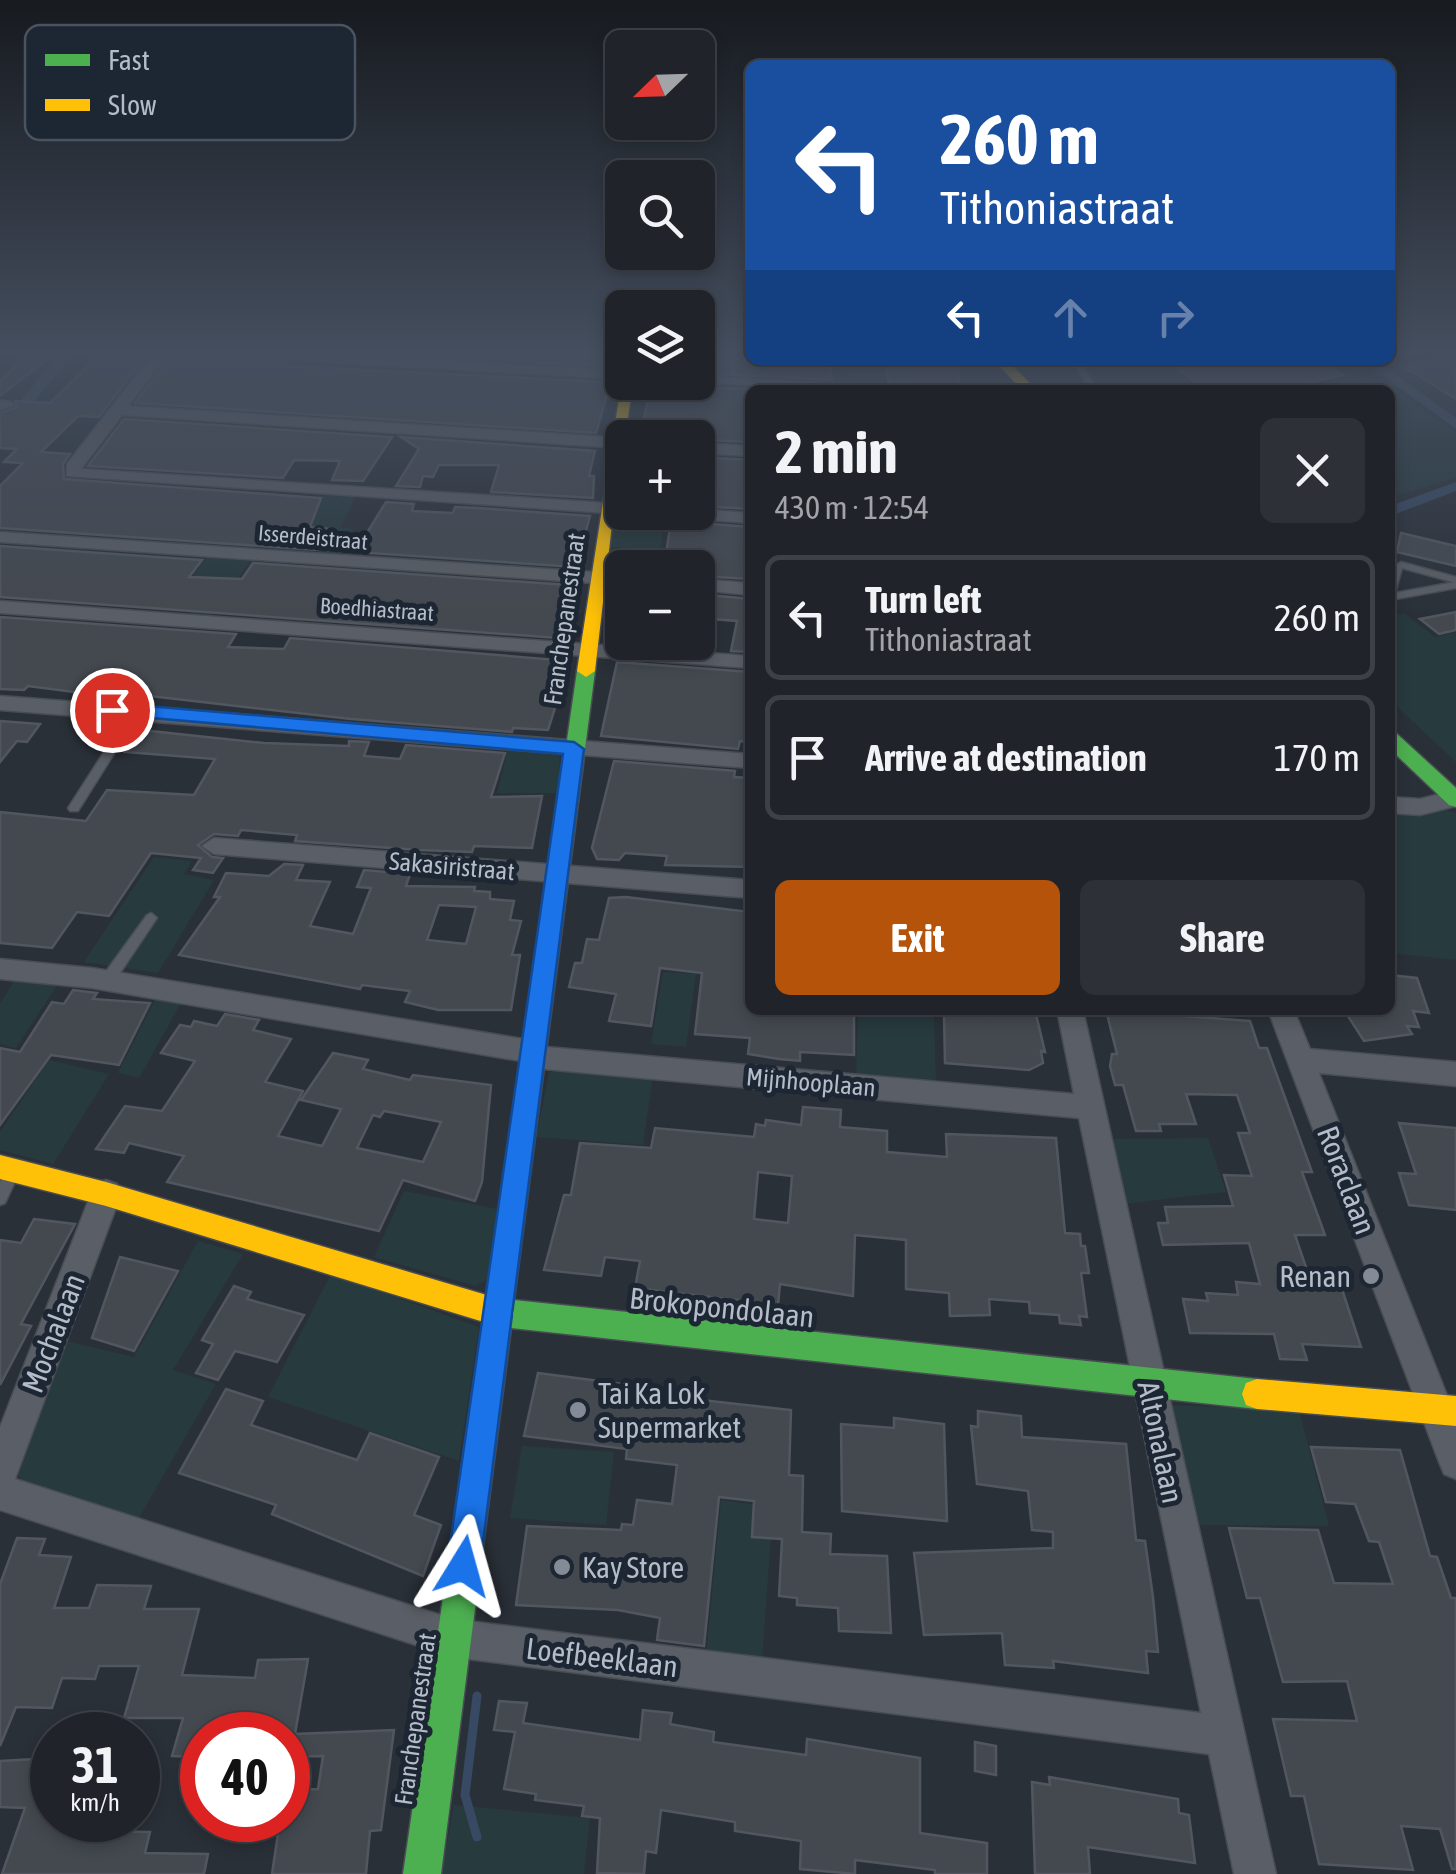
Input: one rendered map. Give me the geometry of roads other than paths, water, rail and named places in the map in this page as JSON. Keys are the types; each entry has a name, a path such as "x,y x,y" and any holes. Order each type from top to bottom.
{"street":[{"path":"94,441 73,467 73,473 605,507"},
{"path":"715,449 745,451"},
{"path":"715,515 745,518"},
{"name":"Franchepanestraat","path":"422,1874 596,578 609,530"},
{"name":"Isserdeistraat","path":"0,537 605,579"},
{"path":"715,587 745,589"},
{"name":"Boedhiastraat","path":"0,607 745,662"},
{"path":"0,702 745,762"},
{"path":"1395,719 1456,774"},
{"path":"1395,743 1455,799"},
{"path":"1395,805 1420,806 1455,799"},
{"name":"Sakasiristraat","path":"214,846 745,889"},
{"name":"Mijnhooplaan","path":"0,969 107,981 534,1054 1089,1107"},
{"name":"Altonalaan","path":"1071,1015 1255,1874"},
{"name":"Roraclaan","path":"1284,1015 1446,1410 1456,1462"},
{"path":"1300,1060 1456,1074"},
{"name":"Brokopondolaan","path":"7,1169 106,1194 498,1313 1149,1385 1446,1410"},
{"name":"Mochalaan","path":"0,1472 106,1194"},
{"name":"Loefbeeklaan","path":"0,1492 453,1638 1224,1736"}],"lane":[{"path":"1395,573 1401,565 1456,582"},
{"path":"1395,595 1456,582"},
{"path":"74,808 135,712"},
{"path":"107,981 151,918"},
{"path":"0,1198 7,1169"}],"waterway":[{"path":"1395,509 1456,486"},
{"path":"477,1696 465,1795 477,1837"}],"place":[{"name":"Renan","path":"1371,1276"},
{"name":"Tai Ka Lok Supermarket","path":"578,1410"},
{"name":"Kay Store","path":"562,1567"}]}
